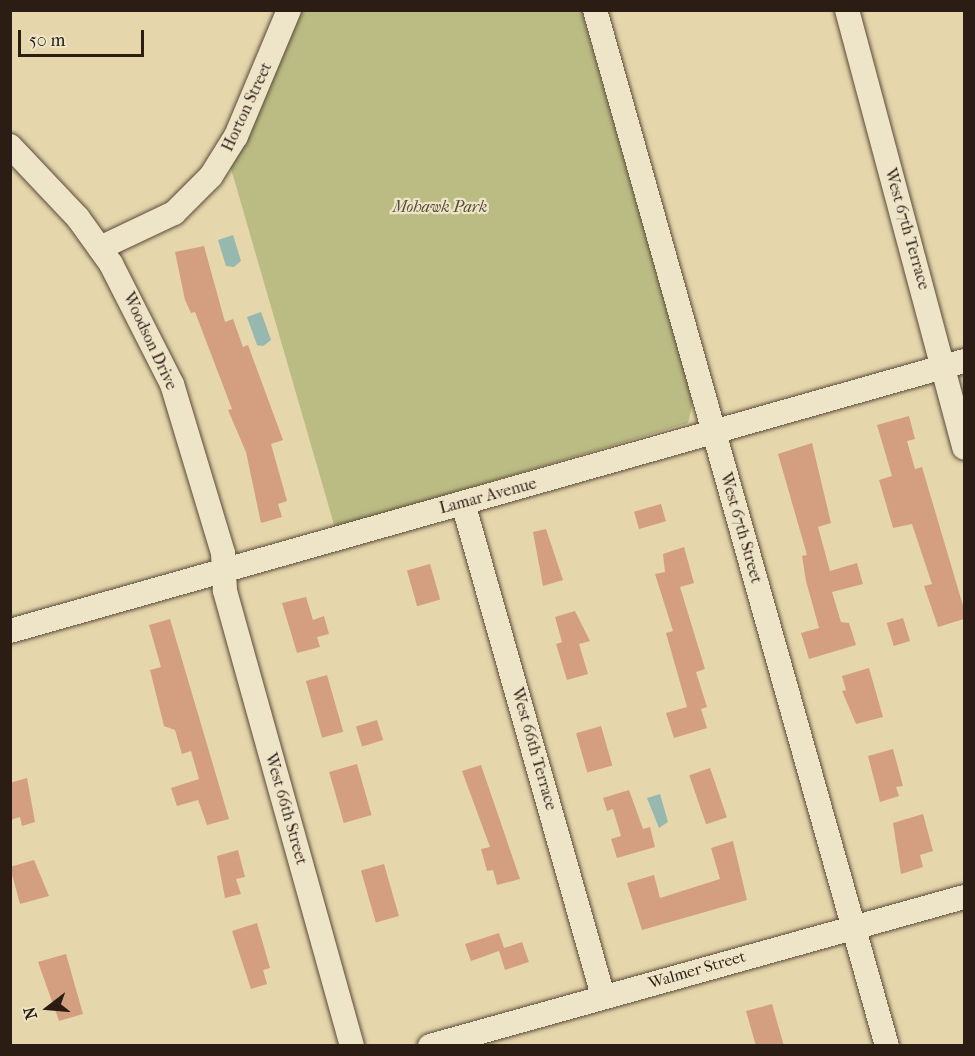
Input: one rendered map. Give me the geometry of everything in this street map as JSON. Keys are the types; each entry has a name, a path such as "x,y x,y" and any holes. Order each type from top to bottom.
{"street":[{"name":"West 67th Street","path":"595,10 887,1046"},
{"name":"West 67th Terrace","path":"847,10 954,364 964,448"},
{"name":"Horton Street","path":"100,248 174,213 211,176 236,136 286,12"},
{"name":"Woodson Drive","path":"10,146 100,248 149,330 172,384 223,553 224,571"},
{"name":"Lamar Avenue","path":"10,631 714,434 954,364"},
{"name":"West 66th Terrace","path":"463,503 603,996"},
{"name":"West 66th Street","path":"224,571 225,591 352,1046"},
{"name":"Walmer Street","path":"430,1046 964,897"}],"green space":[{"name":"Mohawk Park","path":"301,11 582,11 693,402 688,423 335,528 230,165"}],"water":[{"path":"233,235 241,261 234,267 226,266 218,240"},
{"path":"261,312 271,340 263,346 257,345 247,317"},
{"path":"660,794 668,822 659,828 647,798"}],"building":[{"path":"204,246 225,322 233,319 243,347 248,345 283,440 271,444 287,501 278,504 282,517 261,523 246,452 228,410 232,409 195,312 191,313 185,300 175,252"},
{"path":"909,416 915,439 907,441 915,469 922,467 964,609 964,619 938,627 924,586 932,584 912,524 893,528 879,480 892,476 877,425"},
{"path":"812,443 831,523 818,527 830,571 857,563 863,584 832,592 841,622 849,623 856,645 809,659 801,633 819,628 806,581 802,556 807,555 778,454"},
{"path":"661,504 666,521 639,529 634,512"},
{"path":"546,529 563,580 543,586 533,532"},
{"path":"684,547 694,583 680,587 705,669 696,672 707,707 701,709 707,728 674,738 666,713 687,707 666,633 673,631 655,574 665,572 663,554"},
{"path":"430,564 440,600 417,606 407,571"},
{"path":"306,597 313,620 324,616 329,634 317,637 320,647 297,653 282,603"},
{"path":"575,611 590,641 579,644 588,674 567,680 556,644 562,642 555,617"},
{"path":"903,618 910,641 894,646 887,623"},
{"path":"170,619 229,819 207,825 198,800 177,806 171,788 199,779 191,751 182,754 175,730 164,726 150,670 161,667 149,625"},
{"path":"869,668 883,717 856,724 842,691 846,690 842,676"},
{"path":"327,675 343,732 322,738 306,681"},
{"path":"377,720 383,740 362,747 356,726"},
{"path":"601,726 612,765 587,773 576,733"},
{"path":"893,749 903,786 896,787 899,796 880,802 868,756"},
{"path":"357,764 372,815 344,823 329,772"},
{"path":"481,765 520,879 497,885 493,870 487,871 481,849 490,847 462,771"},
{"path":"710,768 727,817 706,824 689,775"},
{"path":"27,778 35,822 22,826 20,817 10,820 10,783"},
{"path":"629,790 643,829 650,827 655,847 617,858 611,839 621,836 613,809 607,811 603,798"},
{"path":"923,814 933,851 920,855 923,867 901,874 893,823"},
{"path":"733,841 747,900 642,930 627,883 654,875 660,898 720,879 711,848"},
{"path":"238,850 245,877 236,879 241,894 225,898 217,856"},
{"path":"34,860 49,896 20,904 10,867"},
{"path":"384,864 399,916 376,923 361,871"},
{"path":"257,923 270,968 263,970 267,984 251,989 232,931"},
{"path":"499,933 504,948 522,942 529,962 505,970 499,951 471,961 465,944"},
{"path":"66,954 83,1014 59,1021 38,962"},
{"path":"772,1004 784,1046 756,1046 746,1011"}]}
